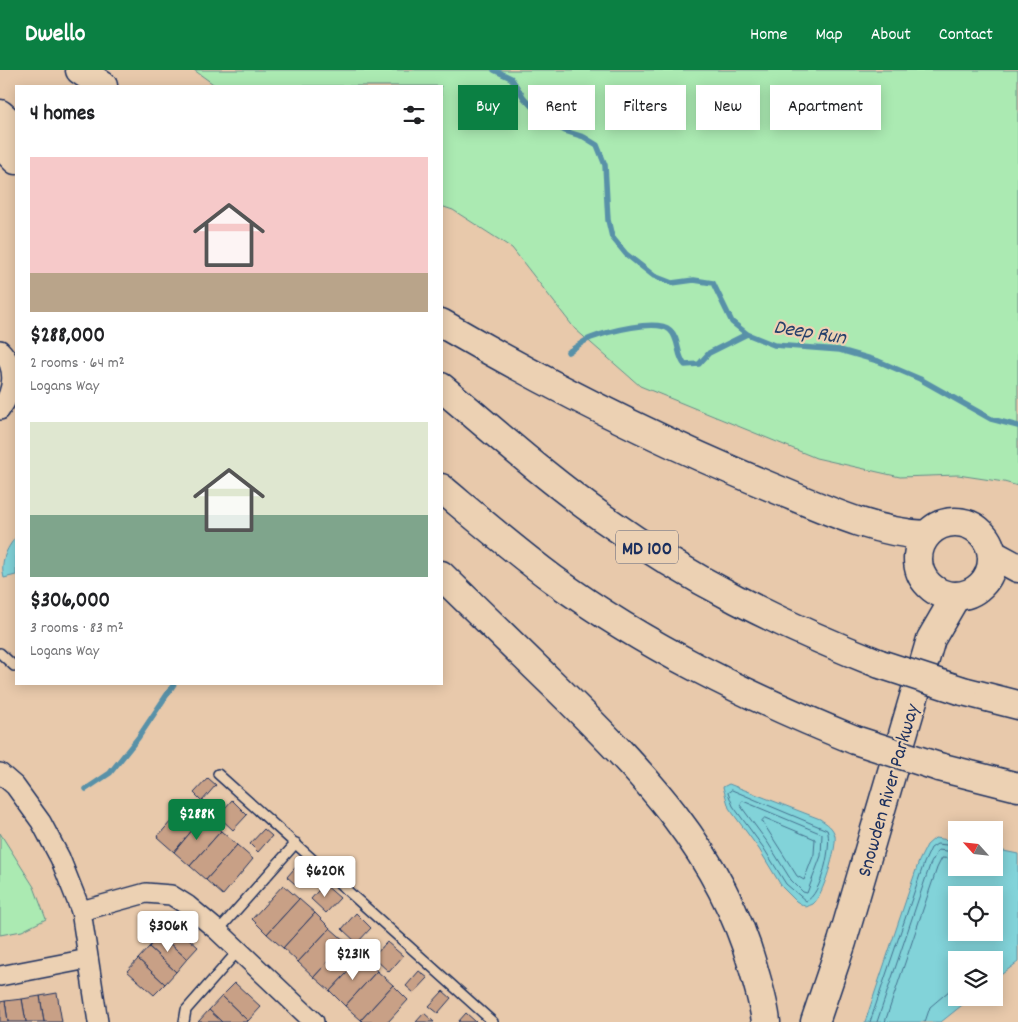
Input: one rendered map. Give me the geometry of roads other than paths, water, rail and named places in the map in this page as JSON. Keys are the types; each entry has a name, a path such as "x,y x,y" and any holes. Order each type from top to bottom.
{"main road":[{"path":"65,70 84,85"},
{"path":"80,70 102,85"},
{"path":"0,114 15,127"},
{"path":"0,144 15,159"},
{"path":"443,324 524,371 592,406 703,459 792,496 883,530 903,534 926,535 935,526 959,521 971,525 982,532 989,542 992,566 987,578 979,588 969,594 956,596 944,595 928,585"},
{"name":"MD 100","path":"443,389 602,518 679,568 751,608 806,635 880,664 963,691 1018,705"},
{"path":"443,490 554,580 640,636 716,679 773,706 855,740 939,767 1018,787"},
{"name":"Snowden River Parkway","path":"926,535 920,545 917,558 919,570 928,585 931,639"},
{"path":"992,554 1018,568"},
{"path":"443,577 619,750 661,796 697,846 725,892 748,949 764,1007 766,1022"},
{"name":"Snowden River Parkway","path":"815,1022 842,942 931,639 956,596"},
{"name":"Snowden River Parkway","path":"829,1022 842,942"}],"street":[{"path":"0,350 9,362 12,372 9,395 0,410"},
{"path":"0,773 15,786 41,822 60,858 81,911 98,1022"},
{"path":"81,911 146,893 171,895 187,905 218,931 314,1022"},
{"path":"0,976 88,960"}],"lane":[{"path":"0,653 14,666"},
{"path":"218,774 493,1022"},
{"path":"218,931 296,843"},
{"path":"184,1022 186,1010 238,951"}],"water":[{"path":"15,538 15,575 4,578 3,561 9,546"},
{"path":"729,784 820,819 831,828 835,836 832,861 821,892 813,904 806,907 796,901 782,887 759,849 729,808 723,787"},
{"path":"935,838 948,840 948,876 1003,876 1003,851 1018,854 1018,962 1003,973 1003,951 948,951 948,1006 961,1006 941,1022 865,1022 919,861 927,845"}],"waterway":[{"name":"Deep Run","path":"494,70 511,78 524,98 543,118 565,131 584,137 597,145 605,165 608,220 612,237 626,254 654,276 672,283 694,280 713,283 732,322 747,334 774,345 840,350 878,361 920,379 991,419 1018,426"},
{"path":"568,352 598,335 632,327 654,325 670,330 677,342 680,357 685,365 699,364 709,353 747,334"},
{"path":"86,789 110,773 138,738 173,685"}]}
